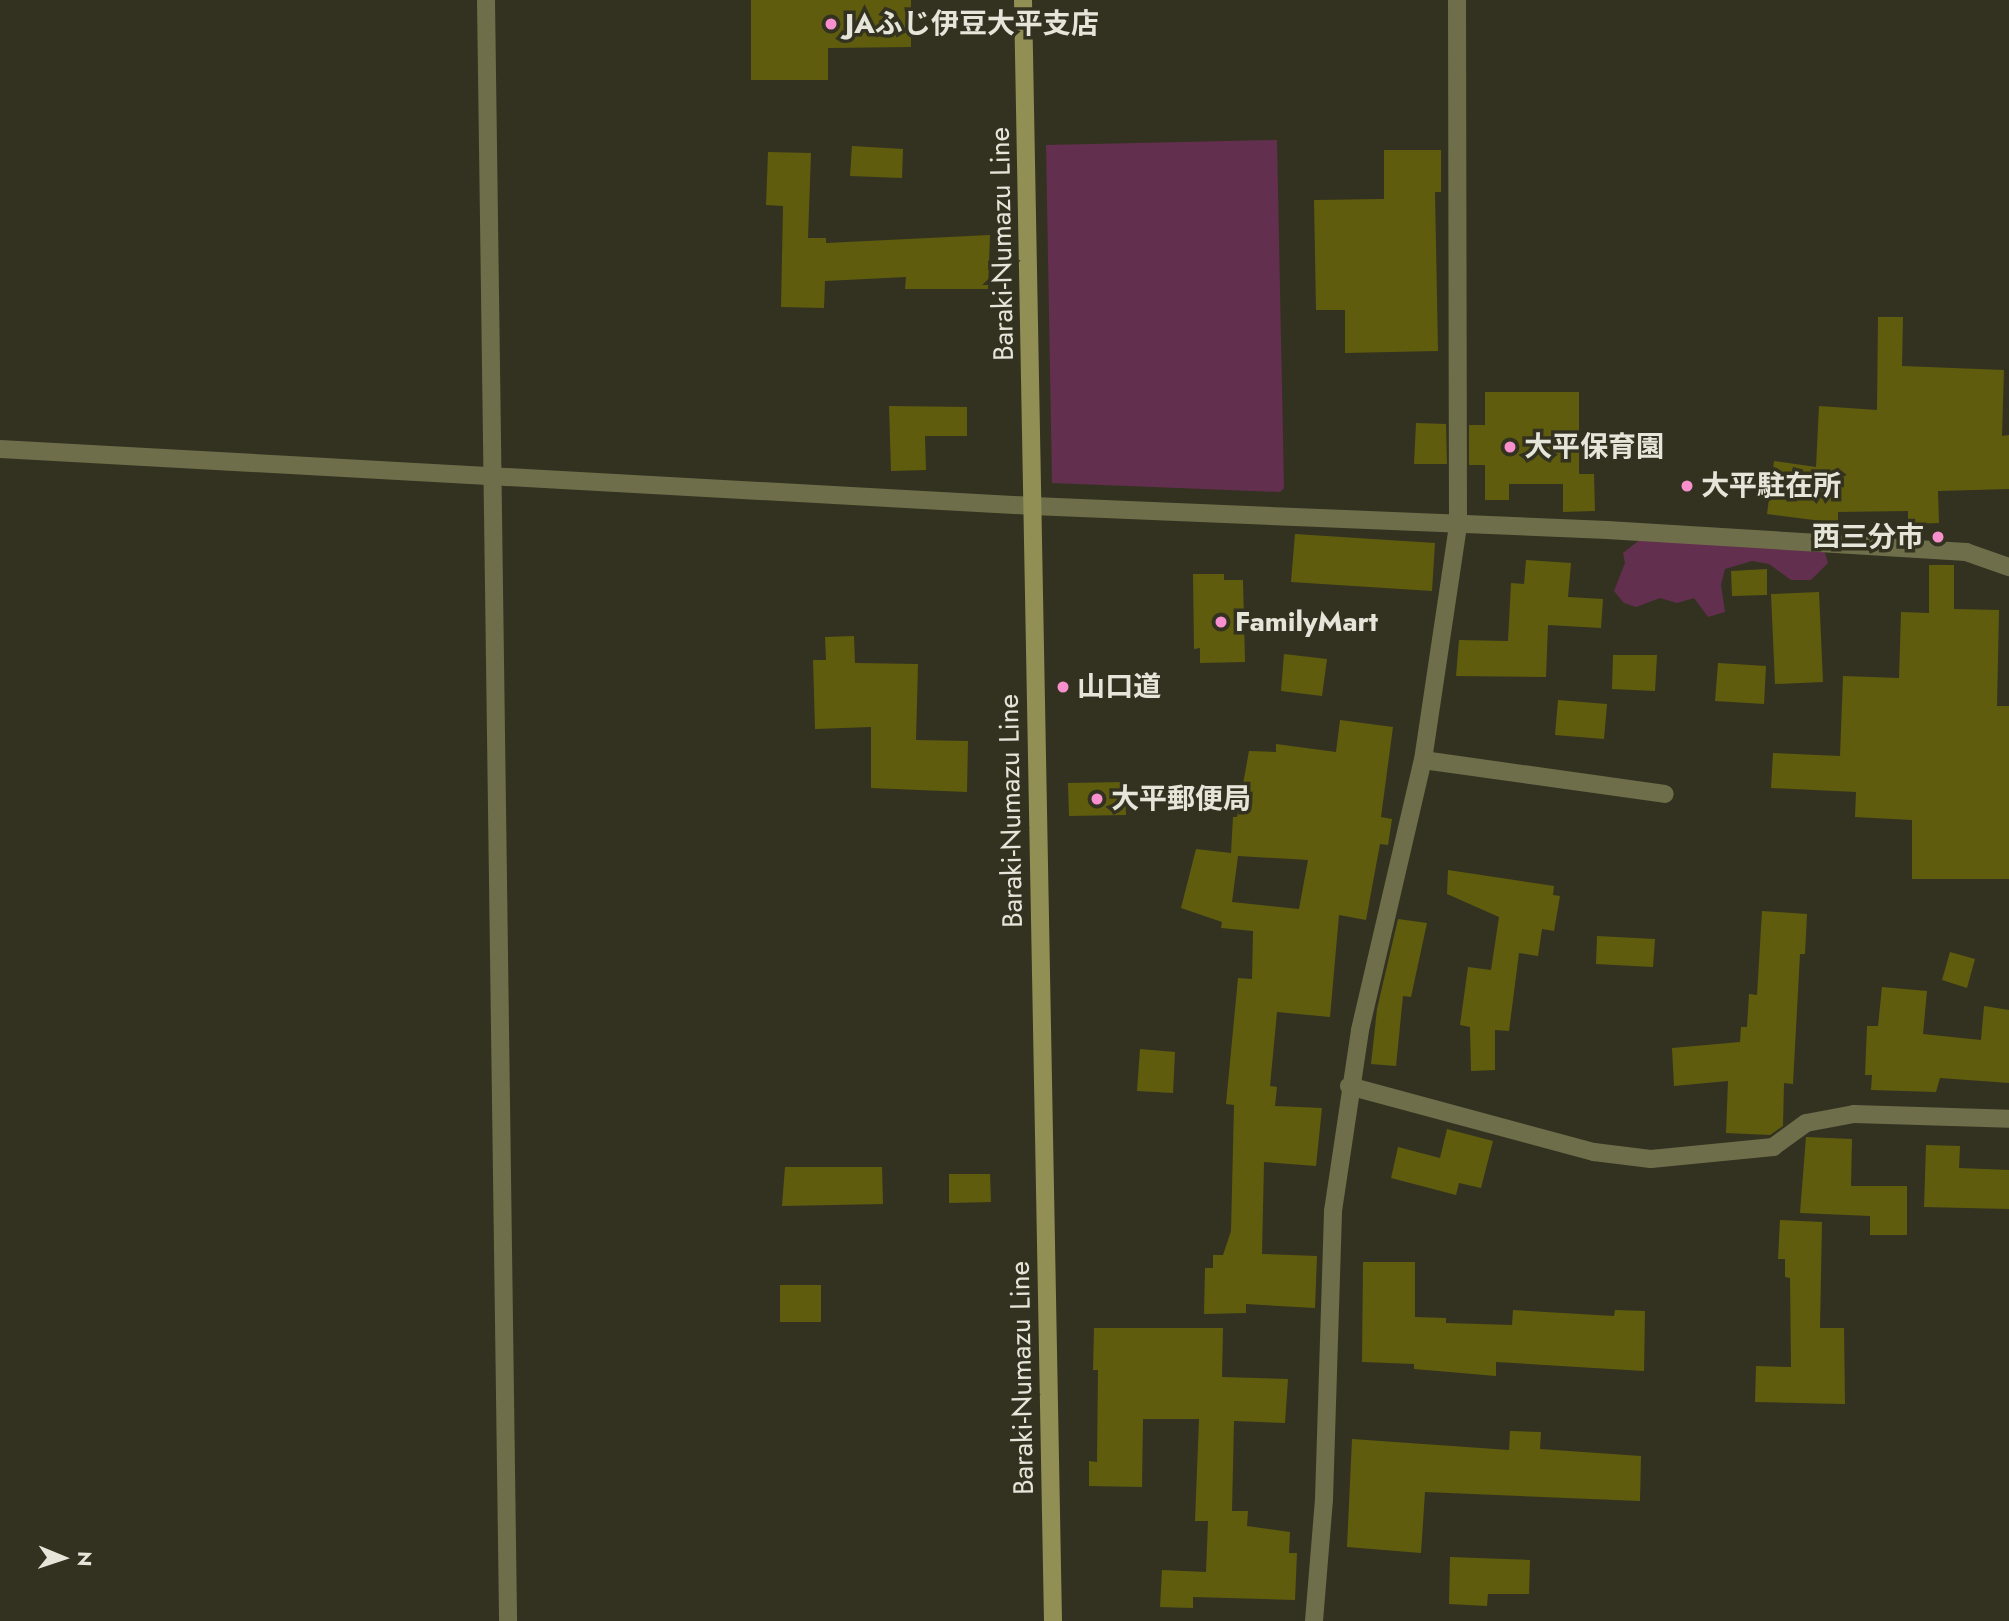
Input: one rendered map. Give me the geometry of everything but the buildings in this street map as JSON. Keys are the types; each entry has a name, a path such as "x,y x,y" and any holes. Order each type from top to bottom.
{"main road":[{"name":"Baraki-Numazu Line","path":"1023,0 1033,506 1034,761 1046,1109 1053,1621"}],"street":[{"path":"486,0 495,478 508,1621"},
{"path":"1314,1621 1327,1421 1330,1241 1349,1086 1423,760 1458,525 1457,0"},
{"path":"0,449 495,478 1966,552 2009,566"},
{"path":"1423,760 1665,794"},
{"path":"1349,1086 1594,1153 1651,1159 1773,1147 1806,1123 1854,1114 2009,1119"}],"shaded area":[{"path":"1277,140 1284,488 1280,492 1052,483 1046,145"},
{"path":"1642,538 1746,543 1782,550 1816,548 1825,553 1828,563 1811,580 1791,580 1769,564 1752,561 1725,569 1721,585 1725,612 1708,617 1694,598 1677,603 1660,598 1636,607 1624,603 1614,591 1625,563 1623,553"}],"place":[{"name":"JAふじ伊豆大平支店","path":"831,24"},
{"name":"大平保育園","path":"1510,447"},
{"name":"大平駐在所","path":"1687,486"},
{"name":"西三分市","path":"1938,537"},
{"name":"FamilyMart","path":"1221,622"},
{"name":"山口道","path":"1063,687"},
{"name":"大平郵便局","path":"1097,799"}]}
